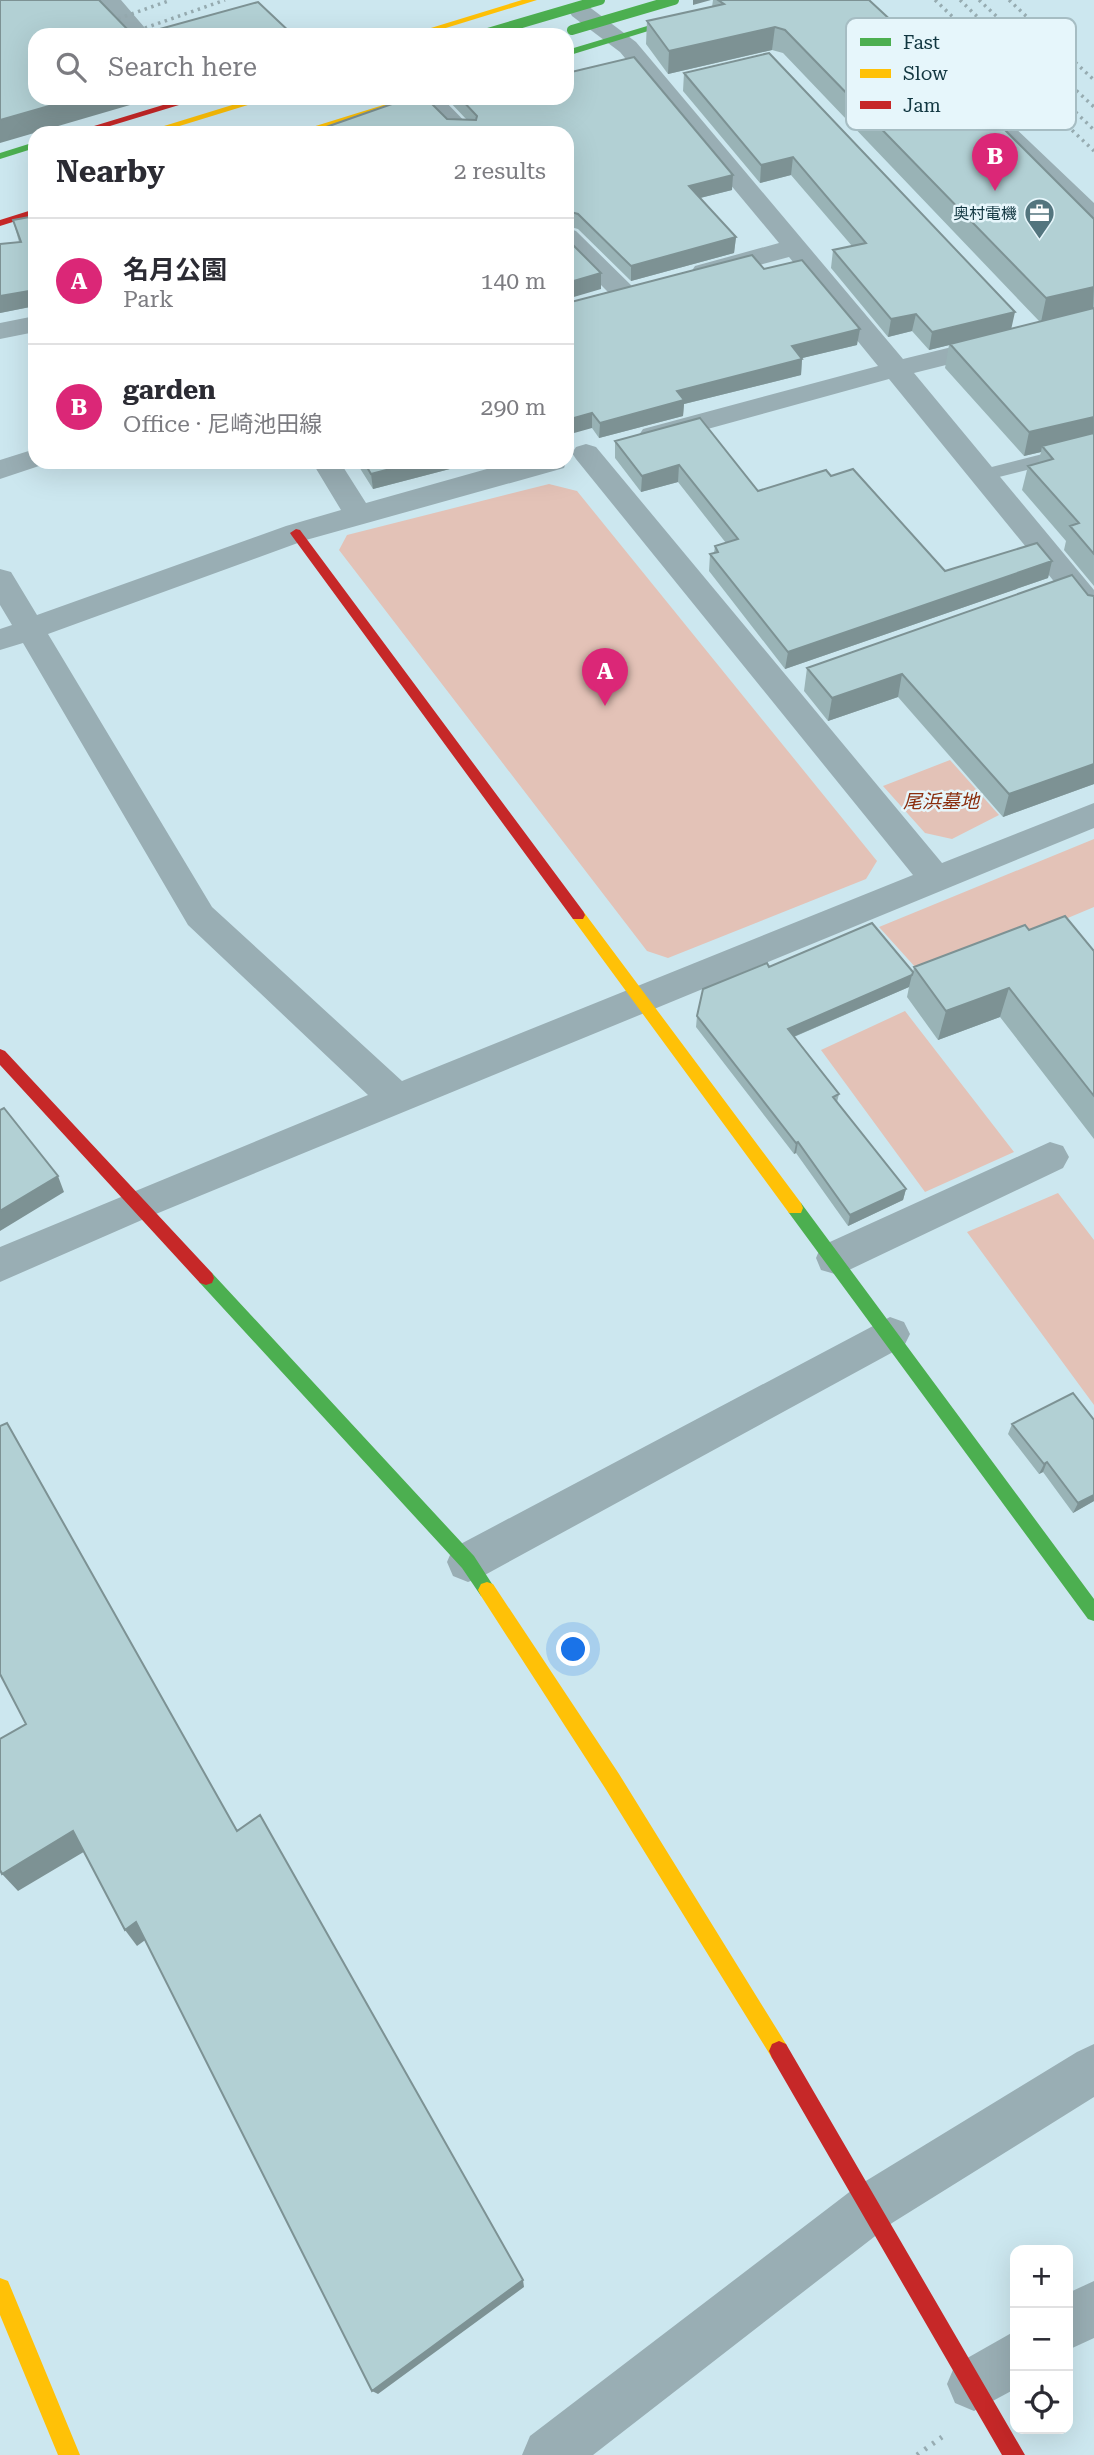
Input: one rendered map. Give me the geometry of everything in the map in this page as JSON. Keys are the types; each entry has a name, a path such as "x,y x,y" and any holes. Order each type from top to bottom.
{"street":[{"path":"109,0 133,28"},
{"path":"437,28 533,0"},
{"path":"567,0 613,39 628,47 674,82 795,247 983,475 1059,588 1094,610"},
{"path":"505,28 600,0"},
{"path":"574,29 674,0"},
{"path":"574,51 744,0"},
{"path":"100,126 172,105"},
{"path":"171,126 242,105"},
{"path":"322,126 392,105"},
{"path":"435,105 457,126"},
{"path":"1004,130 1094,217"},
{"path":"0,156 28,147"},
{"path":"0,223 28,214"},
{"path":"574,245 613,297 650,287"},
{"path":"675,280 795,247"},
{"path":"936,879 790,682 596,451 895,369 1025,326 1094,320"},
{"path":"0,331 28,325"},
{"path":"0,470 28,460"},
{"path":"330,469 358,514"},
{"path":"15,634 296,533 495,469"},
{"path":"296,533 835,1258 1094,1613"},
{"path":"0,579 15,634 200,916 397,1098"},
{"path":"0,1265 137,1205 397,1098 1094,815"},
{"path":"0,1055 468,1562 545,1677 874,2205 995,2371 1014,2455"},
{"path":"835,1258 1050,1157"},
{"path":"468,1562 890,1334"},
{"path":"549,2455 874,2205 1094,2069"},
{"path":"0,2289 69,2455"},
{"path":"1073,2321 1094,2308"}],"lane":[{"path":"983,475 1094,447"}],"green space":[{"path":"549,484 577,491 877,861 866,879 668,958 647,951 339,550 347,535"},
{"name":"尾浜墓地","path":"950,760 999,815 952,839 925,833 883,786"},
{"path":"1094,839 1094,907 925,978 879,927"},
{"path":"905,1011 1014,1152 925,1192 821,1050"},
{"path":"1058,1193 1094,1240 1094,1405 967,1232"}],"building":[{"path":"0,0 99,0 126,28 28,28 28,105 52,105 0,120"},
{"path":"718,0 869,0 888,18 846,18 846,93 785,30 775,27 669,51 647,21 724,4"},
{"path":"258,2 286,28 163,28"},
{"path":"769,53 1015,312 932,332 916,314 891,319 833,250 866,243 793,157 761,165 684,73"},
{"path":"634,57 733,175 689,186 736,237 631,266 574,213 574,126 329,126 389,105 433,105 447,119 476,120 477,116 467,105 574,105 574,71"},
{"path":"882,130 1005,130 1094,219 1094,287 1046,298"},
{"path":"28,217 28,291 0,296 0,244 21,242 13,220"},
{"path":"574,246 601,273 574,281"},
{"path":"752,255 764,269 802,260 860,329 792,346 802,359 677,391 684,400 600,423 592,413 574,418 574,301"},
{"path":"1094,308 1094,417 1029,432 950,344"},
{"path":"700,418 758,491 826,470 831,476 853,469 945,571 1037,543 1052,561 788,652 710,554 718,552 715,546 738,539 679,465 642,476 615,441"},
{"path":"1094,433 1094,554 1070,526 1079,523 1028,466 1053,459 1042,446"},
{"path":"368,469 390,469 371,474"},
{"path":"1072,575 1088,595 1094,596 1094,764 1009,794 902,674 832,698 807,668"},
{"path":"1065,916 1094,951 1094,1096 1009,988 946,1011 914,967 1025,925 1029,930"},
{"path":"872,923 913,972 912,975 788,1029 839,1094 833,1097 906,1189 850,1215 798,1142 796,1143 697,1016 703,989 767,963 769,967"},
{"path":"4,1108 58,1176 0,1211 0,1110"},
{"path":"1073,1393 1094,1420 1094,1495 1078,1503 1047,1462 1044,1464 1012,1424"},
{"path":"7,1423 237,1831 260,1815 523,2280 372,2391 136,1922 125,1930 73,1831 2,1874 0,1870 0,1739 26,1724 0,1674 0,1426"}],"railway":[{"path":"92,28 171,0"},
{"path":"145,28 225,0"},
{"path":"935,0 954,18"},
{"path":"960,0 979,18"},
{"path":"979,0 998,18"},
{"path":"1009,0 1028,18"},
{"path":"1076,63 1094,80"},
{"path":"1076,90 1094,107"},
{"path":"1076,113 1094,130"},
{"path":"1072,130 1094,151"}],"traffic: fast":[{"path":"505,28 600,0"},
{"path":"574,29 674,0"},
{"path":"574,51 744,0"},
{"path":"0,156 28,147"},
{"path":"795,1208 1094,1613"},
{"path":"206,1278 468,1562 487,1590"}],"traffic: slow":[{"path":"437,28 532,0"},
{"path":"169,126 242,105"},
{"path":"322,126 392,105"},
{"path":"578,915 795,1208"},
{"path":"487,1590 612,1781 779,2051"},
{"path":"0,2289 69,2455"}],"traffic: jam":[{"path":"100,126 173,105"},
{"path":"0,223 28,214"},
{"path":"296,533 578,915"},
{"path":"0,1055 206,1278"},
{"path":"779,2051 1014,2455"}],"place":[{"name":"garden","path":"995,191"},
{"name":"奥村電機","path":"1040,240"},
{"name":"名月公園","path":"605,706"}]}
